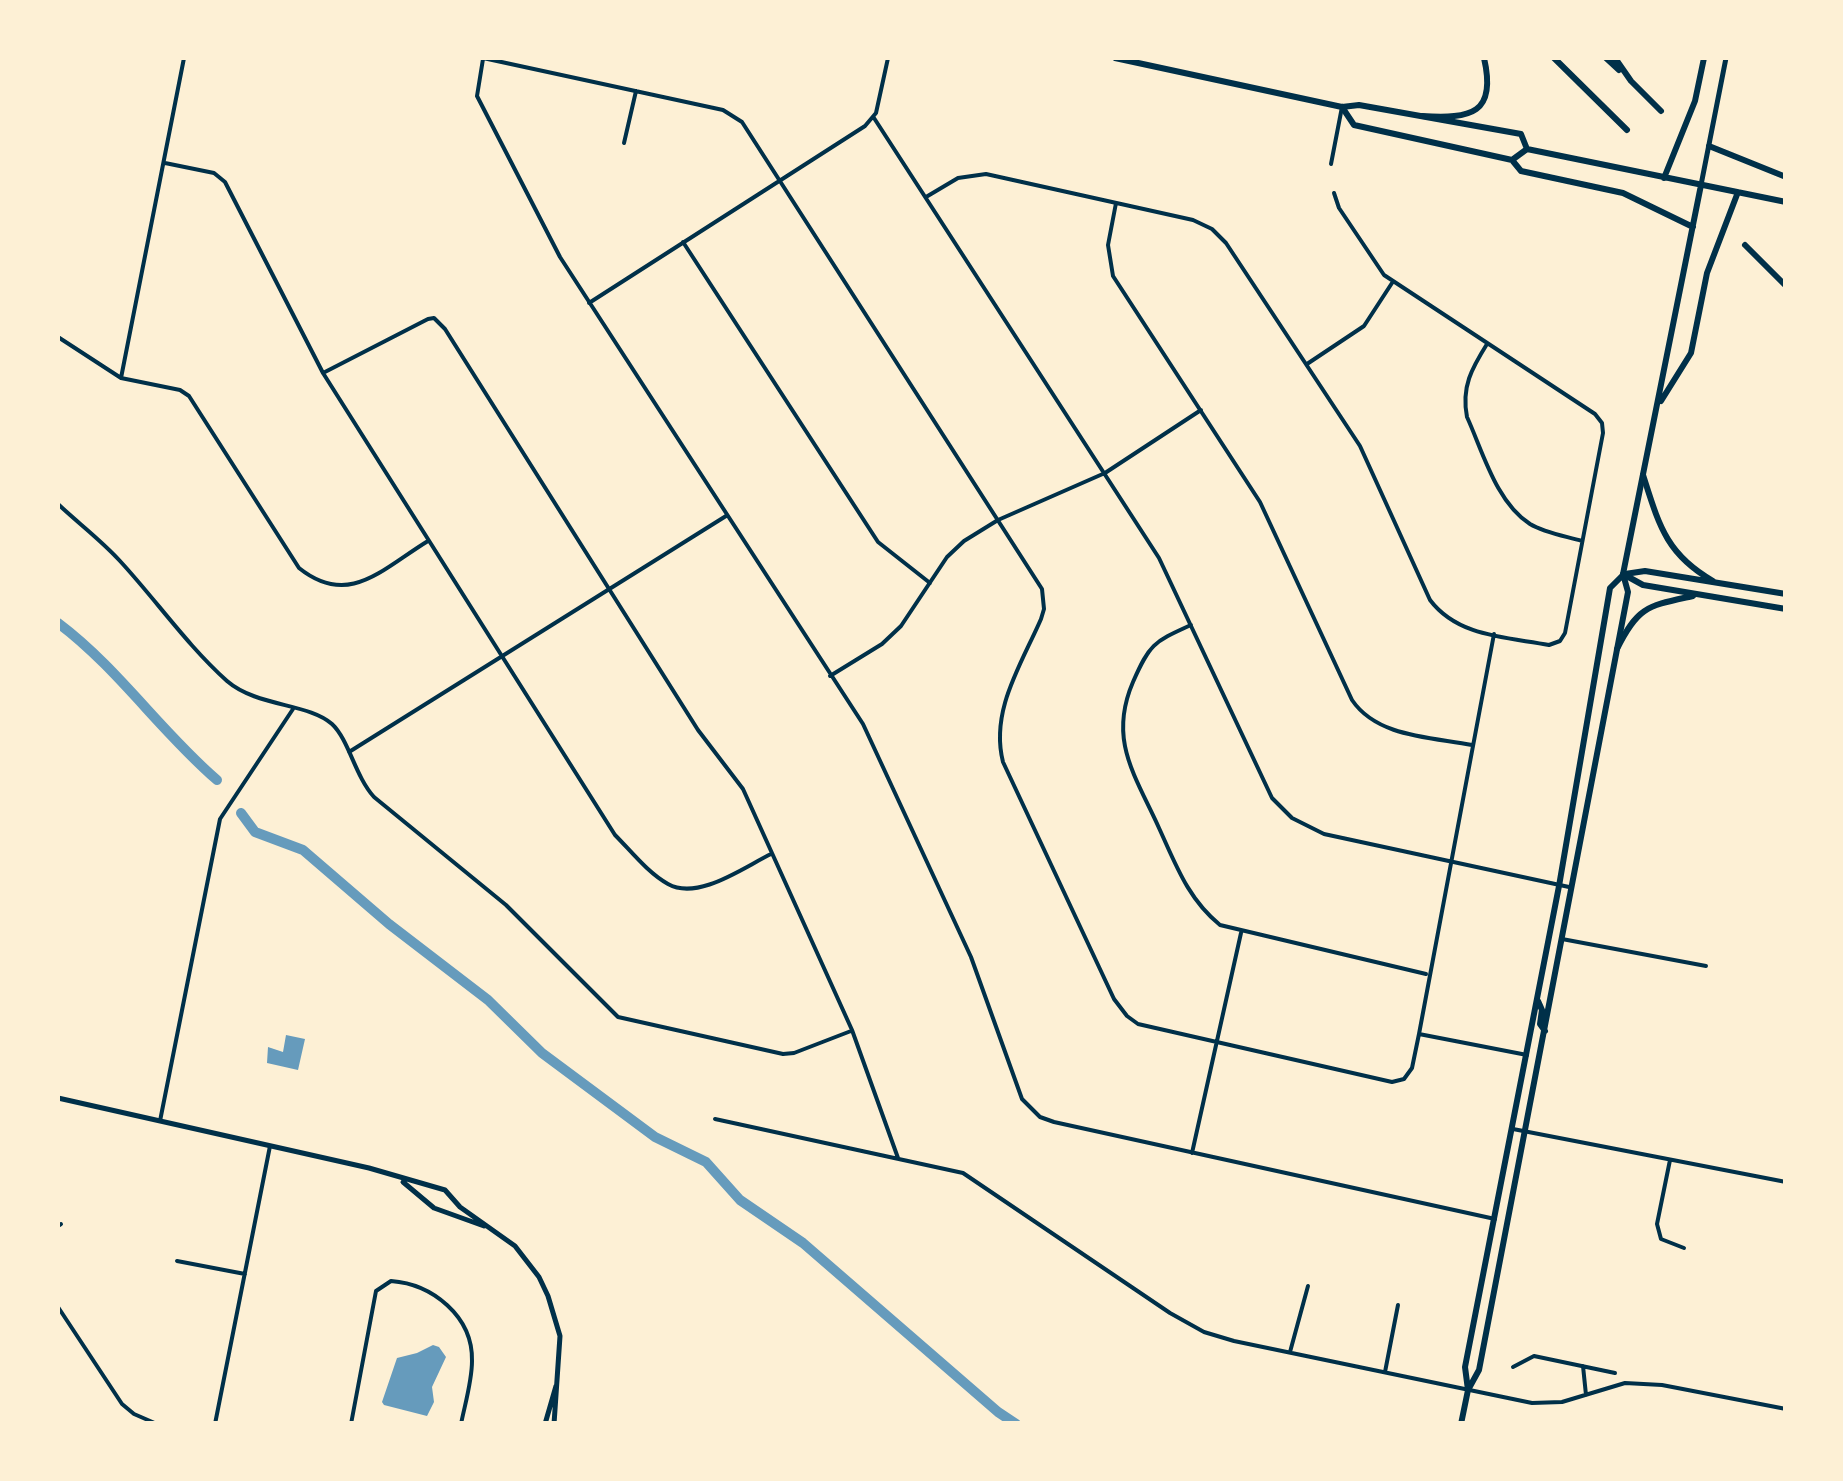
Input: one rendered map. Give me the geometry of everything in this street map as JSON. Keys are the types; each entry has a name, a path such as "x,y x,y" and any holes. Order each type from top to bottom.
{"main road":[{"path":"1115,58 1342,107 1359,105 1521,134 1526,149"},
{"path":"1422,116 1458,118 1478,110 1489,81 1484,58"},
{"path":"1554,58 1627,130"},
{"path":"1606,58 1661,111"},
{"path":"1615,58 1631,81"},
{"path":"1664,178 1695,101 1704,58"},
{"path":"1342,107 1354,125 1512,160 1522,171 1623,193 1693,227"},
{"path":"1709,146 1786,177"},
{"path":"1512,160 1526,149"},
{"path":"1526,149 1786,202"},
{"path":"1461,1424 1468,1390 1479,1370 1526,1132 1628,592 1624,574 1701,185"},
{"path":"1658,407 1691,353 1708,270 1738,192"},
{"path":"1744,246 1786,286"},
{"path":"1643,475 1669,545 1688,566 1719,584"},
{"path":"1468,1390 1465,1366 1538,1000 1610,588 1624,574 1645,571 1786,594"},
{"path":"1624,574 1642,585 1786,609"},
{"path":"1617,649 1631,620 1648,608 1699,594"},
{"path":"1538,1000 1542,1005 1540,1024 1545,1031"}],"street":[{"path":"121,378 184,58"},
{"path":"1494,634 1419,1034 1412,1068 1404,1080 1392,1082 1150,1029 1127,1016 1003,762 997,726 1041,619 1044,599 1036,579 742,122 734,115 483,58 477,96 560,257 863,724 971,957 1017,1088 1029,1109 1054,1122 1495,1219"},
{"path":"588,303 874,118 888,58"},
{"path":"1701,185 1726,58"},
{"path":"624,142 636,91"},
{"path":"1330,164 1342,107"},
{"path":"874,118 1159,558 1272,798 1292,818 1324,834 1572,888"},
{"path":"165,163 214,173 225,182 323,373 607,824 668,885 679,889 699,888 773,853"},
{"path":"926,197 958,178 986,174 1194,220 1212,229 1226,242 1360,446 1430,600 1450,621 1465,629 1548,645 1560,640 1602,423 1595,414 1379,270 1339,208 1334,193"},
{"path":"1116,203 1108,246 1113,276 1260,502 1358,710 1389,729 1472,745"},
{"path":"683,242 878,542 930,583"},
{"path":"1307,364 1364,326 1393,282"},
{"path":"323,373 420,322 434,318 439,321 698,730 743,789 852,1030 898,1158"},
{"path":"58,337 121,378 180,390 189,396 298,568 313,579 329,586 357,584 428,541"},
{"path":"1487,344 1470,372 1465,405 1503,495 1515,512 1533,526 1582,541"},
{"path":"830,676 891,635 917,605 955,548 998,520 1104,473 1202,410"},
{"path":"58,504 118,559 228,682 255,698 321,717 332,724 360,782 374,797 506,905 618,1017 783,1054 794,1054 852,1030"},
{"path":"348,753 726,516"},
{"path":"1191,625 1158,640 1144,655 1121,716 1123,744 1186,889 1200,910 1220,925 1242,932 1428,975"},
{"path":"160,1121 220,818 293,710"},
{"path":"1192,1153 1242,932"},
{"path":"1562,939 1706,966"},
{"path":"1419,1034 1527,1055"},
{"path":"58,1098 369,1168 445,1190 460,1207 515,1246 528,1260 552,1306 560,1336 554,1424"},
{"path":"716,1119 963,1172 1139,1293 1204,1332 1234,1342 1532,1402 1562,1402 1624,1384 1662,1385 1786,1409"},
{"path":"1513,1129 1786,1182"},
{"path":"215,1424 270,1146"},
{"path":"1670,1160 1657,1224 1661,1239 1684,1248"},
{"path":"398,1178 434,1208 491,1230"},
{"path":"176,1262 244,1274"},
{"path":"350,1424 376,1291 391,1281 428,1289 458,1317 472,1360 461,1424"},
{"path":"1290,1352 1308,1286"},
{"path":"1385,1372 1398,1304"},
{"path":"58,1308 122,1404 157,1424"},
{"path":"1513,1366 1534,1356 1615,1373"},
{"path":"1582,1366 1586,1395"},
{"path":"544,1424 557,1384"}],"water":[{"path":"286,1035 305,1039 298,1070 267,1063 268,1047 283,1052"},
{"path":"433,1345 446,1357 432,1387 434,1402 427,1416 384,1405 397,1358"}],"waterway":[{"path":"58,623 100,660 217,780"},
{"path":"241,813 255,832 303,850 389,924 488,1000 542,1053 655,1137 706,1162 740,1200 803,1243 1016,1424"}]}
